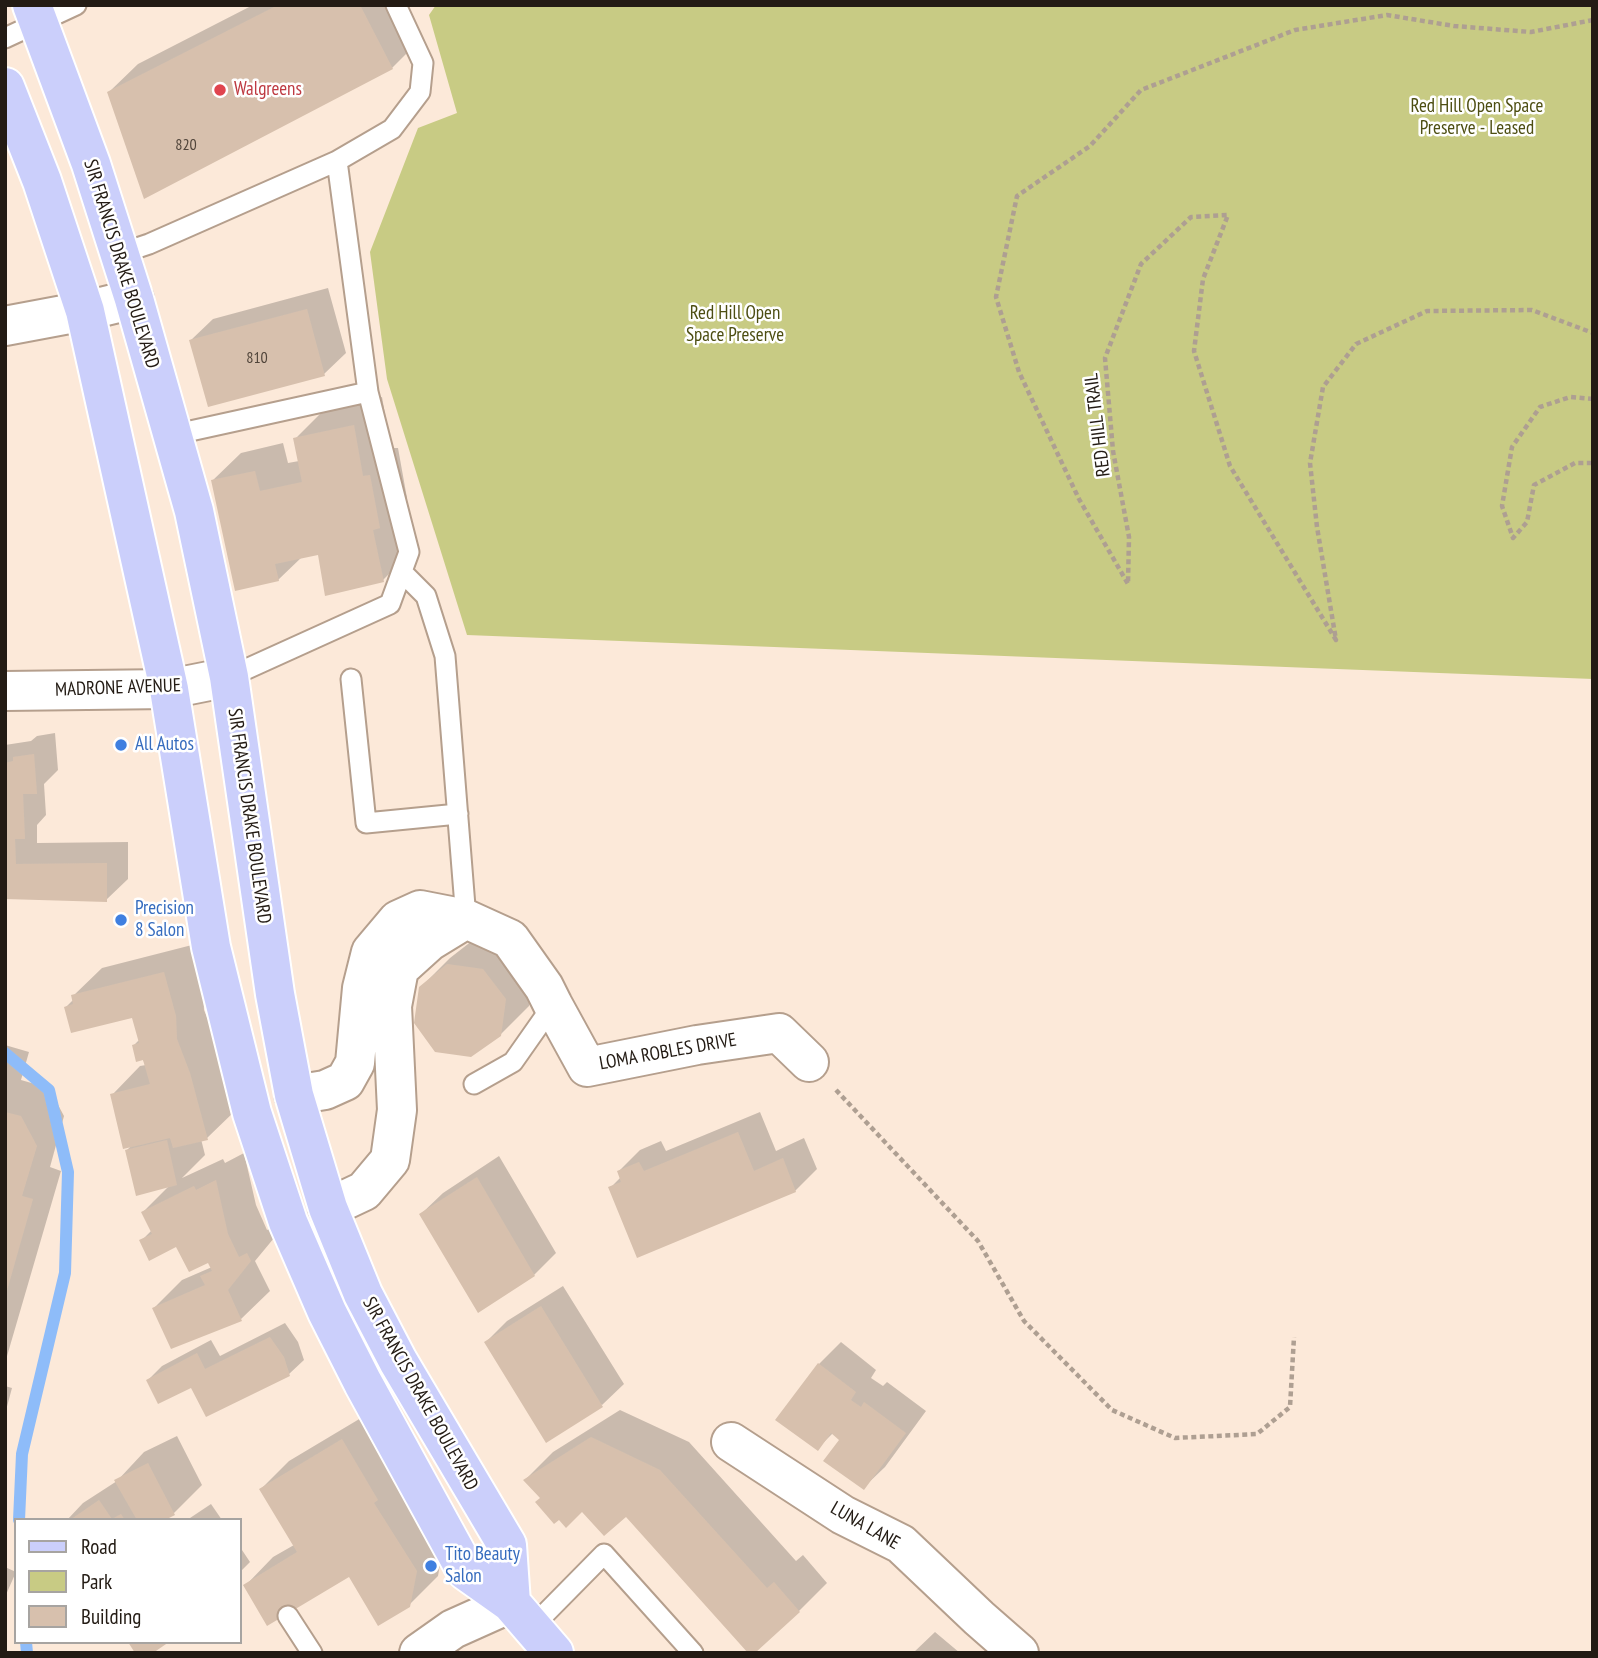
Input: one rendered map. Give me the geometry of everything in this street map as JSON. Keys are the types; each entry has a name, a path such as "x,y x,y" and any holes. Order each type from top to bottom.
{"main road":[{"name":"SIR FRANCIS DRAKE BOULEVARD","path":"35,13 92,164 134,299 194,511 229,677 275,994 294,1095 328,1208 363,1294 398,1361 507,1545 532,1628"},
{"path":"5,88 42,181 85,311 169,690 211,947 252,1113 288,1222 363,1383 466,1571 532,1628"}],"street":[{"path":"5,326 134,299"},
{"name":"MADRONE AVENUE","path":"5,691 169,690 229,677"},
{"name":"LOMA ROBLES DRIVE","path":"294,1095 325,1090 345,1081 355,1063 362,988 372,952 398,920 421,910 466,919 510,939 544,986 587,1067 697,1045 779,1034 808,1062"},
{"path":"328,1208 364,1191 390,1160 397,1110 392,1006 399,970 430,941 466,919"},
{"name":"LUNA LANE","path":"731,1441 843,1515 901,1545 1019,1653"},
{"path":"419,1653 453,1629 532,1628"}],"lane":[{"path":"5,38 35,13 76,5"},
{"path":"119,254 149,244 337,161 392,129 420,92 423,63 396,5"},
{"path":"229,677 390,604 409,552 368,392 337,161"},
{"path":"172,435 368,392"},
{"path":"402,572 426,596 445,656 466,919"},
{"path":"351,679 366,822 458,814"},
{"path":"474,1084 513,1062 553,1005"},
{"path":"532,1628 604,1554 693,1653"},
{"path":"288,1616 312,1653"}],"path":[{"name":"RED HILL TRAIL","path":"1593,20 1531,32 1454,26 1387,15 1295,30 1142,90 1090,146 1017,196 996,297 1019,372 1079,499 1128,584 1129,537 1113,451 1105,358 1140,264 1191,216 1228,215 1203,279 1194,351 1230,466 1336,640 1317,527 1310,463 1323,387 1356,344 1427,311 1532,310 1593,333"},
{"path":"1593,399 1570,397 1540,407 1512,447 1502,506 1513,538 1527,522 1534,485 1575,463 1593,463"},
{"path":"808,1062 978,1241 1024,1321 1112,1409 1175,1438 1257,1434 1290,1406 1294,1337"}],"green space":[{"name":"Red Hill Open Space Preserve","path":"436,5 1593,5 1593,679 467,635 387,379 370,252 418,128 457,113 429,15"}],"building":[{"name":"Walgreens","path":"278,5 360,5 393,69 144,199 107,92"},
{"path":"307,309 325,376 208,407 189,340"},
{"path":"354,425 363,476 370,475 380,528 373,530 384,582 325,596 318,555 275,564 279,581 235,591 211,480 255,471 260,491 302,482 293,438"},
{"path":"34,754 37,794 23,794 25,839 15,839 16,864 107,863 107,902 5,899 5,763 13,761 13,757"},
{"path":"447,964 483,969 506,999 501,1036 471,1057 435,1052 414,1023 419,987"},
{"path":"164,972 176,1016 177,1039 190,1073 208,1140 173,1148 170,1138 123,1149 110,1094 150,1084 143,1060 136,1062 132,1045 139,1043 132,1018 71,1033 64,1007 73,1004 71,995"},
{"path":"5,1112 21,1116 37,1146 22,1196 33,1199 6,1294"},
{"path":"738,1132 754,1171 783,1158 796,1192 637,1258 608,1187 621,1182 617,1171 639,1162 644,1171"},
{"path":"167,1140 177,1185 136,1196 125,1150"},
{"path":"477,1177 535,1276 478,1313 419,1214"},
{"path":"216,1180 228,1234 239,1257 247,1253 251,1261 228,1290 242,1321 171,1349 152,1308 205,1285 200,1276 212,1271 208,1263 189,1272 176,1247 149,1261 139,1240 152,1234 141,1212 194,1186 196,1190"},
{"path":"541,1306 603,1407 546,1443 484,1342"},
{"path":"270,1337 284,1357 290,1376 206,1417 191,1388 158,1404 146,1380 197,1353 205,1369"},
{"path":"818,1363 856,1392 851,1400 861,1407 864,1402 906,1433 864,1490 823,1461 839,1440 831,1433 818,1451 775,1420"},
{"path":"591,1437 660,1470 767,1588 774,1582 800,1612 755,1653 748,1653 626,1517 604,1536 582,1512 566,1528 559,1520 554,1524 535,1502 540,1498 523,1480"},
{"path":"342,1439 378,1500 374,1503 417,1571 410,1607 378,1626 349,1577 267,1626 243,1585 297,1552 259,1489"},
{"path":"148,1463 175,1515 169,1518 136,1518 114,1480"},
{"path":"99,1500 111,1518 73,1518"},
{"path":"129,1644 166,1644 153,1653 135,1653"}],"waterway":[{"path":"5,1053 49,1090 68,1172 65,1273 22,1454 19,1518"},
{"path":"26,1644 27,1653"}],"place":[{"name":"Walgreens","path":"220,90"},
{"name":"All Autos","path":"121,745"},
{"name":"Precision 8 Salon","path":"121,920"},
{"name":"Tito Beauty Salon","path":"431,1566"}],"park label":[{"name":"Red Hill Open Space Preserve - Leased","path":"1477,118"}]}
